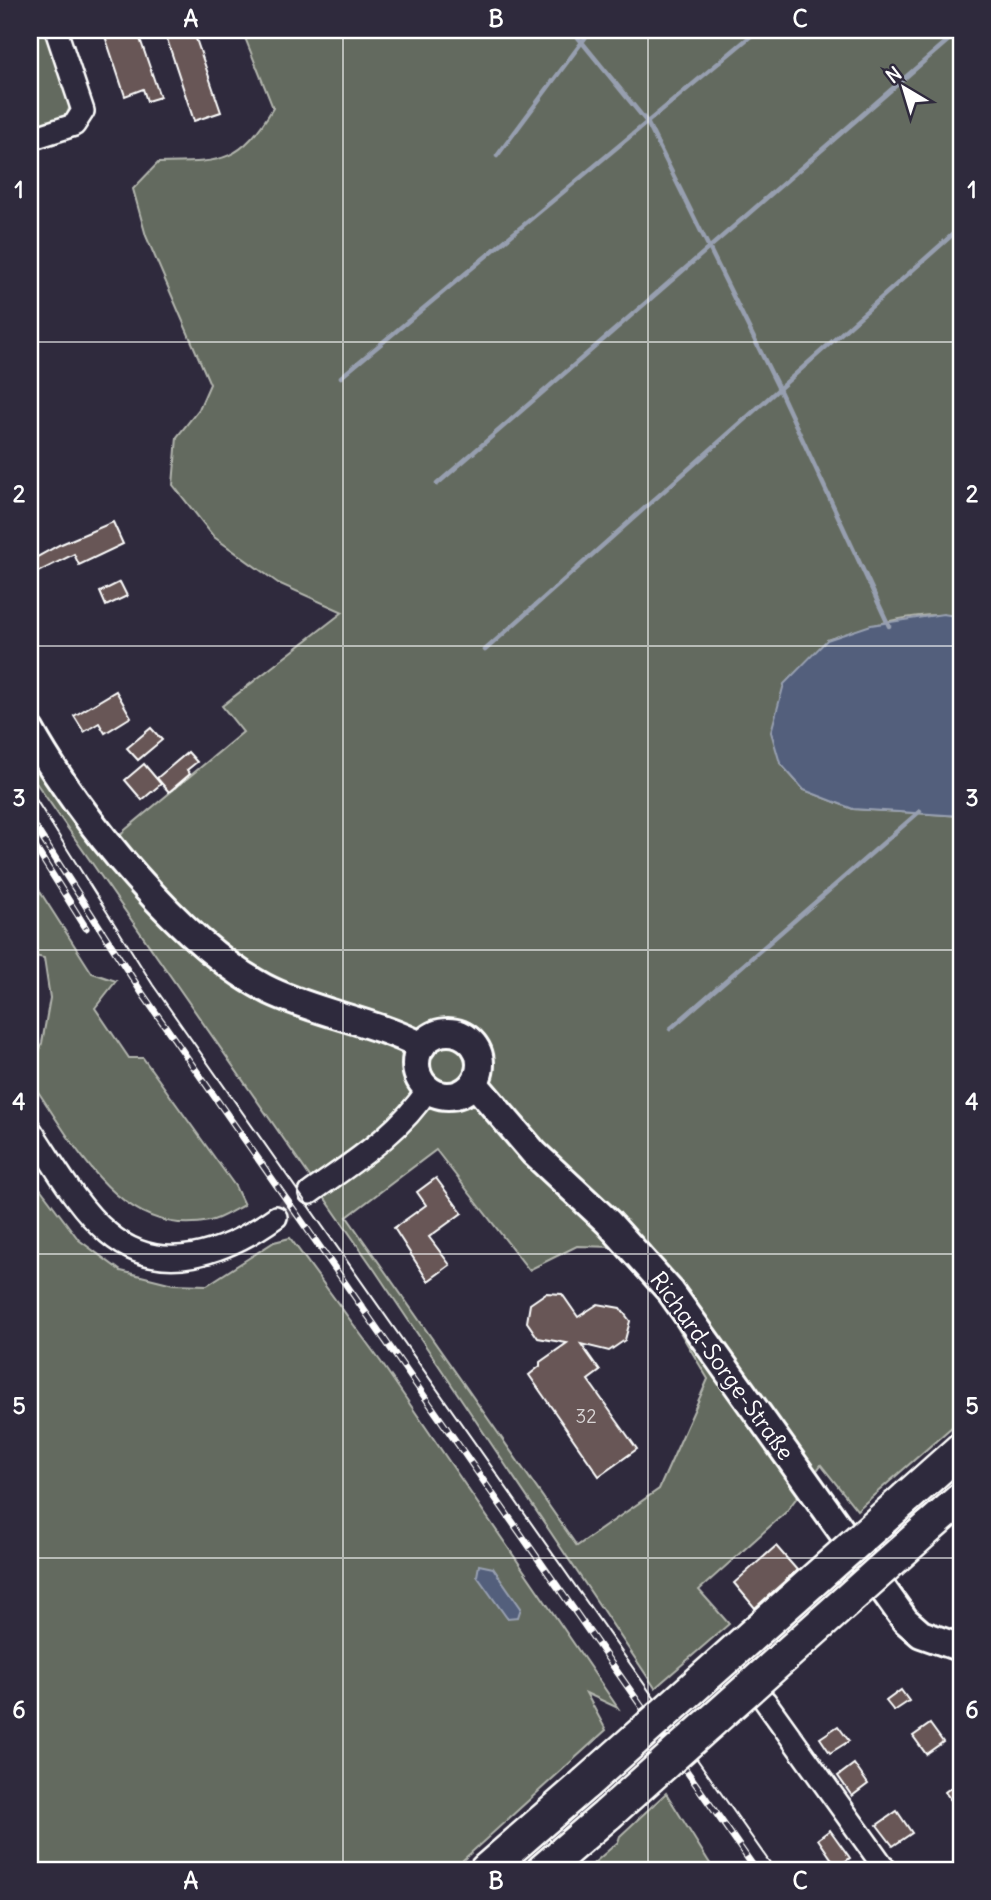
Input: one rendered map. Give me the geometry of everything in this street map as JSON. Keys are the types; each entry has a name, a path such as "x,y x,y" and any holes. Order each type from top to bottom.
{"highway":[{"path":"486,1870 961,1449"},
{"path":"543,1870 961,1499"}],"main road":[{"path":"30,730 60,780 116,851 176,918 223,960 244,975 291,1000 374,1025 422,1046"},
{"path":"445,1032 454,1032 470,1041 479,1056 480,1066 474,1083 458,1095 437,1094 428,1089 422,1082 416,1064 422,1046 428,1039 445,1032"},
{"name":"Richard-Sorge-Straße","path":"474,1083 534,1153 608,1222 671,1292 897,1610 921,1634 961,1648"}],"street":[{"path":"30,139 74,125 83,111 56,30"},
{"path":"310,1193 398,1128 413,1113 428,1089"},
{"path":"30,1129 76,1196 108,1234 131,1248 156,1257 182,1259 227,1248 276,1217"},
{"path":"765,1702 886,1870"}],"green space":[{"path":"30,30 44,30 70,106 66,116 30,128"},
{"path":"242,30 961,30 961,617 910,617 876,624 827,640 780,763 804,790 853,809 961,816 961,1419 857,1510 821,1465 786,1512 699,1590 729,1624 655,1688 374,1269 30,774 30,747 105,854 125,830 243,732 222,706 343,612 278,583 214,537 173,485 177,437 199,409 210,384 146,236 133,189 158,163 213,160 238,150 261,127 273,108","holes":["436,1150 529,1270 577,1246 614,1247 652,1285 708,1379 659,1489 577,1546 347,1217"]},
{"path":"30,876 92,973 116,981 95,1008 129,1058 143,1058 235,1186 244,1205 210,1221 178,1223 150,1216 125,1201 102,1181 82,1157 30,1080 42,1043 50,998 44,958 30,955"},
{"path":"30,1175 79,1240 121,1271 173,1284 207,1285 274,1242 290,1238 381,1362 618,1708 586,1693 606,1730 452,1870 30,1870"},
{"path":"666,1793 714,1870 586,1870 618,1842 620,1836"}],"water":[{"path":"943,614 961,617 961,816 853,809 804,790 780,763 771,732 784,684 827,640 871,625"},
{"path":"479,1565 493,1568 521,1608 518,1617 507,1618 477,1576"}],"building":[{"path":"103,30 137,30 160,97 147,101 143,89 125,96"},
{"path":"164,30 178,30 179,34 193,30 221,112 194,121"},
{"path":"113,522 123,544 79,565 74,554 38,572 32,560 59,545"},
{"path":"120,582 127,596 106,606 100,592"},
{"path":"116,691 131,717 105,733 99,723 84,732 74,716"},
{"path":"151,728 162,740 138,760 127,748"},
{"path":"188,752 197,762 187,770 190,774 169,792 157,778"},
{"path":"144,764 161,784 142,800 125,780"},
{"path":"436,1178 462,1213 429,1237 450,1265 428,1281 394,1228 426,1205 417,1192"},
{"path":"546,1293 562,1294 578,1317 598,1304 620,1308 630,1321 625,1340 609,1351 581,1344 600,1371 588,1380 637,1449 599,1476 529,1375 540,1366 540,1362 567,1343 538,1338 527,1322 530,1304"},
{"path":"776,1546 797,1570 755,1608 734,1583"},
{"path":"901,1690 909,1701 894,1711 886,1701"},
{"path":"930,1724 943,1742 926,1754 913,1736"},
{"path":"838,1726 849,1741 830,1753 820,1738"},
{"path":"854,1764 868,1784 852,1796 838,1776"},
{"path":"961,1780 961,1814 945,1792"},
{"path":"897,1811 912,1833 893,1846 877,1825"},
{"path":"830,1830 850,1858 837,1867 818,1839"}],"waterway":[{"path":"572,30 647,122 779,389 889,626"},
{"path":"497,156 591,30"},
{"path":"341,377 758,30"},
{"path":"437,484 960,30"},
{"path":"485,650 961,227"},
{"path":"670,1029 920,811"}],"tunnel":[{"path":"276,1217 310,1193"},
{"path":"756,1688 751,1667 761,1651 864,1563"}],"tram line":[{"path":"30,790 153,985 775,1870"}],"railway":[{"path":"30,819 142,993 756,1870"},
{"path":"30,839 86,928"}]}
